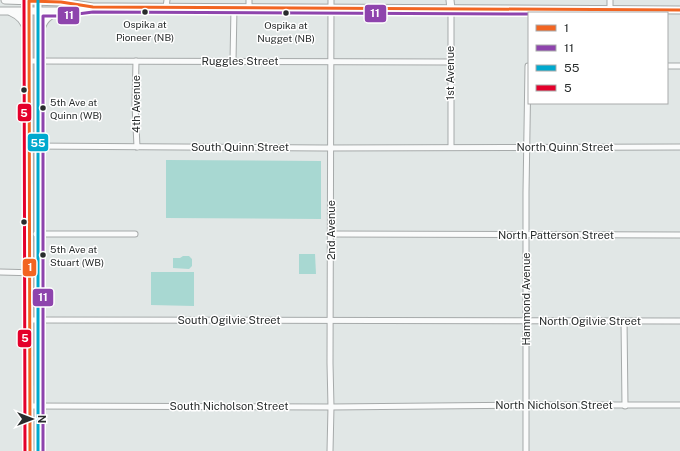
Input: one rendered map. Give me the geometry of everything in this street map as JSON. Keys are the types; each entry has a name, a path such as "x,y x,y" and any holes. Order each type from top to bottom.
{"main road":[{"path":"5,0 57,1 93,7"},
{"name":"1st Avenue","path":"450,0 450,9"},
{"path":"29,1 29,146 34,234 38,273 34,320"},
{"path":"30,451 34,406 34,320 30,273 34,234 38,146 38,1"},
{"path":"0,11 59,11 93,7 167,4 234,8 680,10"},
{"path":"9,11 23,20 29,37"},
{"path":"38,36 46,19 50,15 59,11"},
{"path":"34,406 38,451"}],"street":[{"path":"249,0 249,8"},
{"name":"2nd Avenue","path":"330,451 331,0"},
{"path":"610,0 610,10"},
{"path":"233,61 234,8"},
{"name":"1st Avenue","path":"450,9 451,147"},
{"name":"Ruggles Street","path":"30,60 450,62"},
{"name":"4th Avenue","path":"136,61 135,104 137,147"},
{"name":"Hammond Avenue","path":"526,451 528,66"},
{"path":"668,66 680,66"},
{"name":"South Quinn Street","path":"29,146 331,148 451,147"},
{"name":"North Quinn Street","path":"451,147 680,147"},
{"path":"34,234 135,234"},
{"name":"North Patterson Street","path":"331,234 680,235"},
{"path":"0,272 38,273"},
{"name":"South Ogilvie Street","path":"34,320 429,320"},
{"name":"North Ogilvie Street","path":"429,320 680,321"},
{"path":"624,321 625,406"},
{"name":"North Nicholson Street","path":"428,406 680,405"},
{"name":"South Nicholson Street","path":"34,406 428,406"}],"shaded area":[{"path":"166,160 321,161 321,219 166,218"},
{"path":"299,254 315,254 316,274 299,274"},
{"path":"183,256 189,256 192,259 192,266 189,269 173,268 173,258 180,258"},
{"path":"151,272 194,272 194,306 151,305"}],"transit line":[{"name":"5","path":"24,0 25,451"},
{"name":"55","path":"38,0 38,451"},
{"name":"1","path":"30,451 29,1 61,2 93,7 680,10"},
{"name":"11","path":"43,451 43,16 62,16 93,12 528,14"}],"place":[{"name":"Ospika at Pioneer (NB)","path":"145,12"},
{"name":"Ospika at Nugget (NB)","path":"286,13"},
{"name":"5th Ave at Quinn (WB)","path":"43,108"},
{"name":"5th Ave at Stuart (WB)","path":"43,255"}]}
